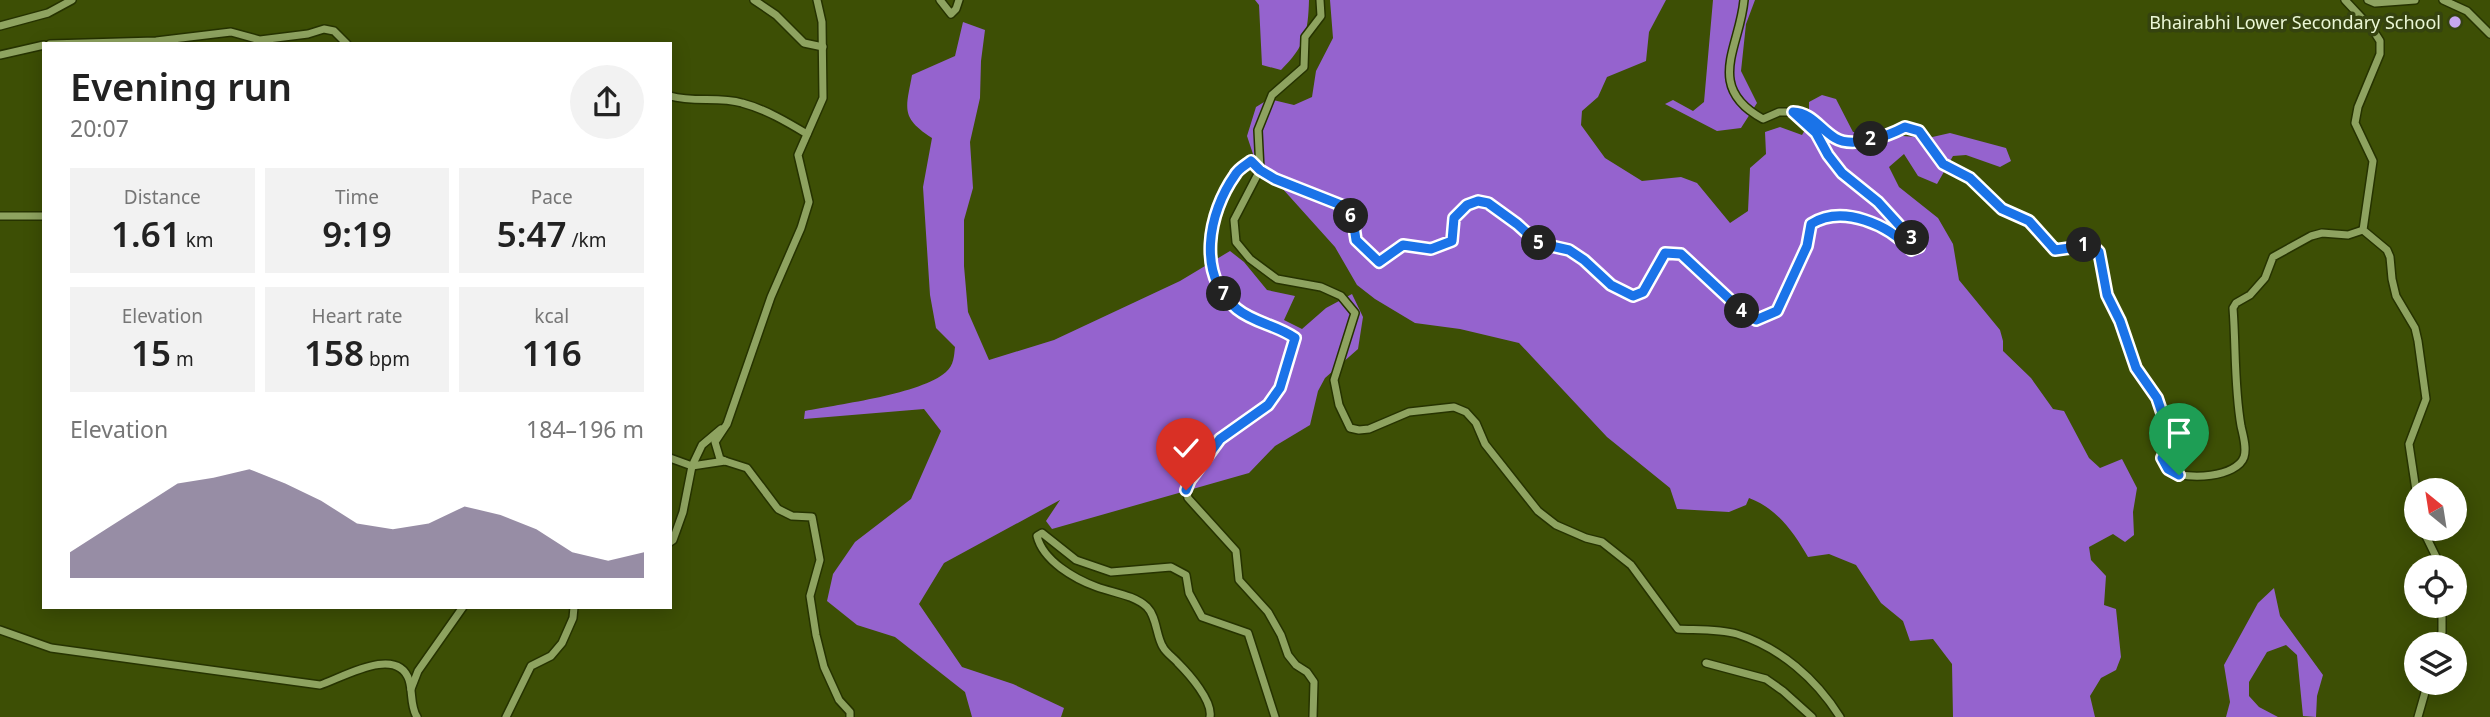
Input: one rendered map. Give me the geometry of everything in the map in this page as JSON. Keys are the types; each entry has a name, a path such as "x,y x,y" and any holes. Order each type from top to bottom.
{"street":[{"path":"0,26 47,13 72,0"},
{"path":"754,0 776,15 804,43 823,47"},
{"path":"817,0 822,22 823,98 798,155 809,202 801,228 771,297 727,425 715,442 720,459 747,468 778,509 792,516 812,517 821,560 810,596 816,635 824,667 839,700 850,712 850,717"},
{"path":"940,0 951,14 959,0"},
{"path":"1320,0 1321,16 1305,37 1304,67 1272,95 1258,130 1260,170 1234,220 1236,242 1250,259 1277,279 1321,287 1341,296 1355,313 1334,380 1339,405 1350,429 1368,429 1409,412 1454,407 1466,412 1476,423 1485,444 1538,511 1556,525 1602,542 1631,565 1678,629 1735,633 1762,645 1796,665 1816,684 1840,717"},
{"path":"1744,0 1728,74 1741,102 1763,119 1779,112 1803,112 1836,139 1849,142 1882,138 1905,127 1919,131 1943,164 1970,178 2002,209 2029,221 2055,250 2092,245 2099,252 2107,295 2120,321 2136,368 2161,408 2167,428 2168,446 2162,458 2168,469 2179,475 2225,473 2243,461 2246,453 2236,398 2233,308 2236,303 2250,295 2265,278 2273,257 2311,236 2322,233 2347,234 2363,230"},
{"path":"2345,0 2380,41 2380,54 2358,107 2355,123 2373,161 2363,230"},
{"path":"2368,0 2375,3 2415,0"},
{"path":"2443,0 2467,11 2490,34"},
{"path":"135,42 177,41 231,32 260,40 308,34 324,29 334,31 345,42"},
{"path":"0,55 42,45"},
{"path":"672,96 686,100 741,103 779,118 807,134"},
{"path":"1313,717 1314,682 1307,671 1296,665 1288,655 1268,612 1239,580 1236,551 1188,498 1186,490 1190,480 1220,439 1268,405 1280,388 1295,338 1237,309 1224,295 1211,268 1208,244 1219,205 1236,173 1251,161 1275,179 1346,207 1353,220 1356,240 1379,262 1403,245 1431,249 1452,241 1454,218 1467,205 1478,201 1488,203 1538,243 1569,250 1611,285 1633,296 1643,292 1665,253 1681,254 1740,309 1756,320 1777,311 1807,246 1811,224 1819,219 1849,216 1868,221 1903,242 1911,250 1919,247 1878,202 1842,173 1816,133 1793,112"},
{"path":"0,216 42,215"},
{"path":"2363,230 2387,250 2396,296 2415,328 2418,341 2426,399 2409,444 2414,478"},
{"path":"672,540 683,512 692,466 702,445 727,425"},
{"path":"672,459 692,466 725,461"},
{"path":"1210,717 1211,712 1203,692 1180,664 1163,649 1149,609 1133,598 1094,586 1059,566 1041,549 1037,536 1042,533 1076,561 1111,572 1171,567 1186,575 1188,593 1202,617 1248,633 1275,717"},
{"path":"417,717 411,702 411,690 418,671 462,609"},
{"path":"506,717 531,666 551,656 562,643 573,618 574,609"},
{"path":"0,631 51,648 320,685 358,668 385,664 398,668 405,674 411,690"},
{"path":"1706,663 1766,679 1812,717"},
{"path":"2417,717 2424,695"}],"shaded area":[{"path":"1255,0 1309,0 1304,38 1281,70 1262,65 1259,5"},
{"path":"1330,0 1666,0 1649,32 1646,61 1607,77 1598,97 1582,111 1581,125 1605,158 1642,181 1681,177 1697,183 1730,223 1748,211 1750,168 1766,154 1765,132 1780,127 1802,135 1809,123 1809,102 1822,95 1836,99 1853,132 1928,138 1950,133 2006,148 2011,161 2000,167 1966,155 1953,156 1937,184 1918,176 1904,154 1889,167 1899,187 1938,218 1953,244 1959,280 2000,330 2003,351 2031,378 2053,409 2064,411 2089,458 2100,468 2122,459 2137,488 2133,512 2134,535 2125,542 2113,534 2089,547 2091,560 2106,576 2104,605 2116,609 2121,657 2116,670 2101,678 2090,696 2095,717 1953,717 1952,664 1933,639 1910,641 1903,621 1881,603 1856,565 1829,554 1808,557 1791,530 1776,515 1749,498 1746,505 1729,512 1677,509 1670,488 1607,437 1519,343 1460,329 1415,323 1357,285 1335,247 1254,157 1247,136 1256,107 1269,99 1294,105 1312,97 1316,71 1333,38"},
{"path":"1713,0 1755,0 1746,24 1741,71 1757,103 1741,128 1717,131 1665,104 1673,100 1693,111 1704,102"},
{"path":"963,22 985,30 980,98 970,142 973,188 964,220 964,266 968,312 989,360 1054,340 1180,281 1230,251 1244,262 1267,290 1295,296 1284,320 1302,329 1326,308 1352,294 1363,317 1358,349 1325,378 1318,391 1310,425 1275,446 1249,473 1052,529 1046,521 1060,500 944,563 919,604 962,667 1013,684 1064,708 1061,717 972,717 965,692 895,637 857,625 827,601 833,574 855,542 911,499 941,431 924,409 804,419 805,411 900,392 934,380 946,372 952,363 955,347 936,328 930,295 923,187 932,138 910,118 907,104 912,75 955,56"},
{"path":"2274,588 2280,616 2323,675 2317,696 2316,717 2303,716 2297,655 2286,645 2267,652 2249,682 2249,696 2259,707 2278,717 2226,717 2230,702 2224,665 2258,603"}],"place":[{"name":"Bhairabhi Lower Secondary School","path":"2455,22"}],"route":[{"path":"1186,490 1190,480 1220,439 1268,405 1280,388 1295,338 1237,309 1224,295 1211,268 1208,244 1219,205 1236,173 1251,161 1275,179 1346,207 1353,220 1356,240 1379,262 1403,245 1431,249 1452,241 1454,218 1467,205 1478,201 1488,203 1538,243 1569,250 1611,285 1633,296 1643,292 1665,253 1681,254 1740,309 1756,320 1777,311 1807,246 1811,224 1819,219 1849,216 1868,221 1894,235 1911,250 1919,247 1878,202 1842,173 1816,133 1793,112 1803,112 1836,139 1849,142 1882,138 1905,127 1919,131 1943,164 1970,178 2002,209 2029,221 2055,250 2092,245 2099,252 2107,295 2120,321 2136,368 2157,398 2167,428 2168,446 2162,458 2168,469 2179,475"}]}
